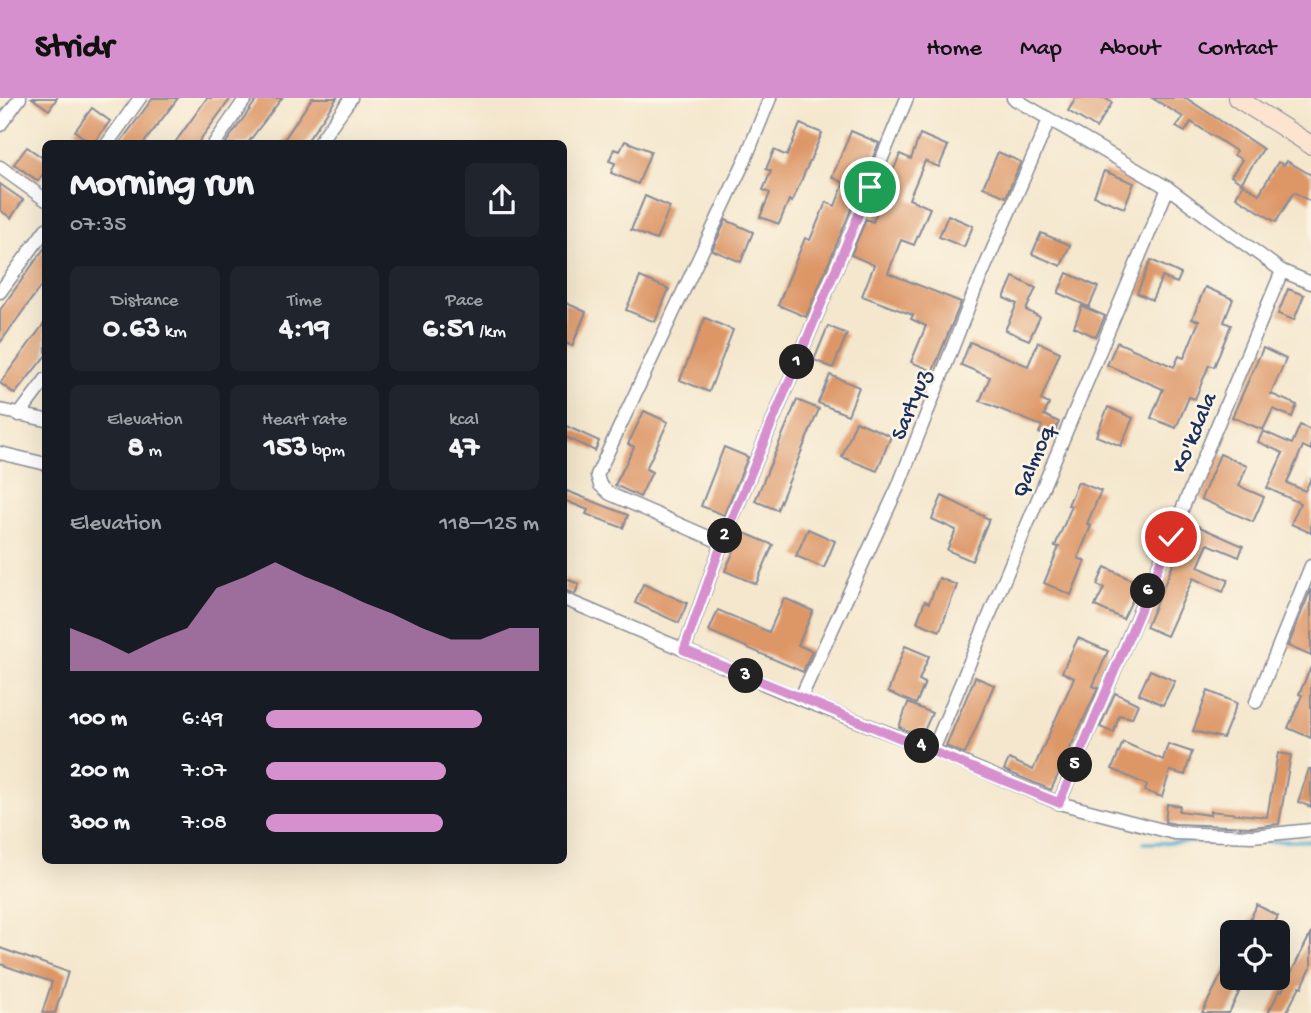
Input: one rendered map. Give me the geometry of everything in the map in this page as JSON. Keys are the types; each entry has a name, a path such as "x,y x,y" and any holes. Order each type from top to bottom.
{"main road":[{"path":"1237,98 1311,145"}],"street":[{"path":"0,125 20,98"},
{"path":"110,140 140,98"},
{"path":"217,140 246,98"},
{"path":"321,140 351,98"},
{"path":"722,543 610,494 600,485 597,475 745,160 770,98"},
{"path":"684,650 722,543 907,98"},
{"path":"1013,98 1168,188 1282,271 1311,284"},
{"name":"Sartyuz","path":"800,699 898,487 975,290 1049,120"},
{"path":"0,167 42,198"},
{"name":"Qalmoq","path":"933,750 1168,188"},
{"path":"0,292 42,234"},
{"name":"Ko'kdala","path":"1059,803 1282,271"},
{"path":"19,415 42,384"},
{"path":"0,410 42,419"},
{"path":"0,453 42,463"},
{"path":"1255,702 1311,566"},
{"path":"567,601 1059,803 1174,833 1252,836 1311,830"}],"building":[{"path":"32,98 57,98 49,110"},
{"path":"153,98 178,98 146,140 122,140"},
{"path":"207,98 231,98 200,140 177,140"},
{"path":"258,98 282,98 250,140 228,140"},
{"path":"312,98 337,98 308,140 284,140"},
{"path":"1076,98 1105,98 1112,103 1096,128 1068,111"},
{"path":"1152,98 1186,98 1263,149 1241,183 1231,176 1242,160 1234,155 1236,151 1191,122 1185,132 1176,127 1183,117"},
{"path":"92,108 110,121 96,140 86,140 75,131"},
{"path":"800,124 822,133 792,202 789,200 779,224 760,217 770,193 763,190 771,171 766,169 774,150 787,156"},
{"path":"851,131 879,143 806,317 778,305 805,238 810,240 826,202 835,206 844,183 832,177"},
{"path":"920,134 948,146 939,167 925,161 909,199 930,208 914,245 901,240 888,273 961,302 933,371 911,362 926,326 911,319 913,315 862,296 874,265 851,255 866,219 873,222 900,154 911,159"},
{"path":"625,141 651,151 638,184 611,173 615,163 609,161 614,149 620,151"},
{"path":"27,147 42,157 42,176 38,181 14,164"},
{"path":"998,152 1021,162 1006,197 983,187"},
{"path":"1287,161 1311,175 1311,202 1294,192 1276,222 1236,197 1243,184 1259,194 1278,162 1284,165"},
{"path":"1104,171 1134,183 1124,208 1094,196"},
{"path":"0,184 23,200 11,218 0,210"},
{"path":"645,196 670,207 656,240 631,230"},
{"path":"948,215 973,226 964,247 939,237"},
{"path":"726,220 753,232 741,262 712,250"},
{"path":"1041,233 1070,245 1061,266 1032,254"},
{"path":"42,252 42,285 0,343 0,310"},
{"path":"1151,260 1181,274 1177,283 1162,277 1152,300 1137,293"},
{"path":"1067,273 1098,287 1089,307 1058,293"},
{"path":"640,277 669,289 655,322 626,310"},
{"path":"1013,277 1036,288 1026,310 1040,317 1029,340 1005,330 1017,304 1004,298"},
{"path":"1205,287 1233,299 1224,322 1231,325 1214,367 1209,365 1195,399 1189,397 1176,428 1151,418 1163,389 1107,365 1117,342 1174,367 1179,356 1184,358 1199,321 1192,319"},
{"path":"1288,289 1304,295 1294,320 1278,314"},
{"path":"567,303 586,312 572,346 567,344"},
{"path":"1082,306 1105,316 1096,337 1074,327"},
{"path":"705,318 733,330 709,392 680,380"},
{"path":"42,326 42,360 15,394 0,383"},
{"path":"828,326 847,334 833,368 814,360"},
{"path":"970,342 1028,366 1038,342 1060,352 1041,400 1049,404 1044,415 1059,422 1052,439 1039,433 1042,426 980,401 990,377 961,365"},
{"path":"1263,348 1286,359 1271,394 1297,405 1292,417 1273,409 1263,430 1232,417"},
{"path":"830,375 859,387 848,415 818,403"},
{"path":"797,400 819,409 777,510 755,501"},
{"path":"1108,407 1133,418 1121,446 1096,436"},
{"path":"644,411 668,422 646,469 652,472 640,497 615,485 634,447 628,444"},
{"path":"856,421 891,436 877,471 842,457"},
{"path":"1300,425 1311,430 1311,450 1303,446 1287,483 1305,491 1311,478 1311,533 1291,524 1300,503 1267,488 1283,453 1258,442 1263,431 1292,444"},
{"path":"567,426 599,441 595,451 567,437"},
{"path":"724,447 748,457 724,515 701,506"},
{"path":"1220,454 1247,466 1239,486 1264,497 1253,522 1201,499"},
{"path":"1078,482 1101,491 1087,524 1091,526 1078,558 1085,561 1071,595 1044,583 1059,547 1055,546 1072,506 1068,505"},
{"path":"567,491 628,515 623,528 586,514 588,510 567,501"},
{"path":"942,496 989,519 972,561 947,550 956,530 932,519"},
{"path":"1191,523 1243,546 1239,557 1208,544 1198,567 1228,580 1223,592 1193,578 1167,636 1146,627"},
{"path":"808,529 835,541 824,568 796,556"},
{"path":"742,532 773,545 756,584 725,571"},
{"path":"1105,567 1140,584 1123,619 1095,606 1104,588 1097,585"},
{"path":"939,578 957,585 940,631 917,622 925,601 929,603"},
{"path":"567,579 579,584 575,594 567,591"},
{"path":"643,584 687,603 679,623 635,603"},
{"path":"1311,589 1311,656 1288,646"},
{"path":"784,598 813,611 798,645 812,651 803,672 709,631 718,610 769,632"},
{"path":"1078,638 1108,651 1093,686 1098,688 1051,790 1004,770 1009,759 1033,770 1074,678 1062,672"},
{"path":"905,646 929,656 919,680 925,683 916,704 888,692"},
{"path":"1311,667 1311,738 1288,728"},
{"path":"1150,670 1175,681 1163,705 1139,694"},
{"path":"975,677 994,685 965,754 946,746"},
{"path":"1208,691 1237,703 1223,738 1193,731"},
{"path":"1115,693 1138,704 1132,718 1119,715 1114,733 1100,727"},
{"path":"908,703 932,713 924,731 920,729 917,735 899,727"},
{"path":"1123,742 1163,760 1168,744 1192,752 1185,775 1170,771 1162,797 1145,791 1147,785 1112,769"},
{"path":"1278,753 1291,755 1279,824 1252,827 1165,822 1167,804 1180,806 1179,811 1210,815 1210,811 1267,817"},
{"path":"1311,769 1311,807 1298,802"},
{"path":"1257,905 1278,916 1276,920 1250,920"},
{"path":"1311,933 1311,967 1302,987 1300,986 1286,1013 1268,1013 1280,990 1290,990 1290,975"},
{"path":"0,948 68,972 55,1013 42,1013 52,982 0,964"},
{"path":"1220,978 1220,990 1240,990 1229,1013 1202,1013"}],"waterway":[{"path":"1144,843 1311,841"}],"route":[{"path":"870,187 722,543 684,650 1059,803 1171,537"}]}
